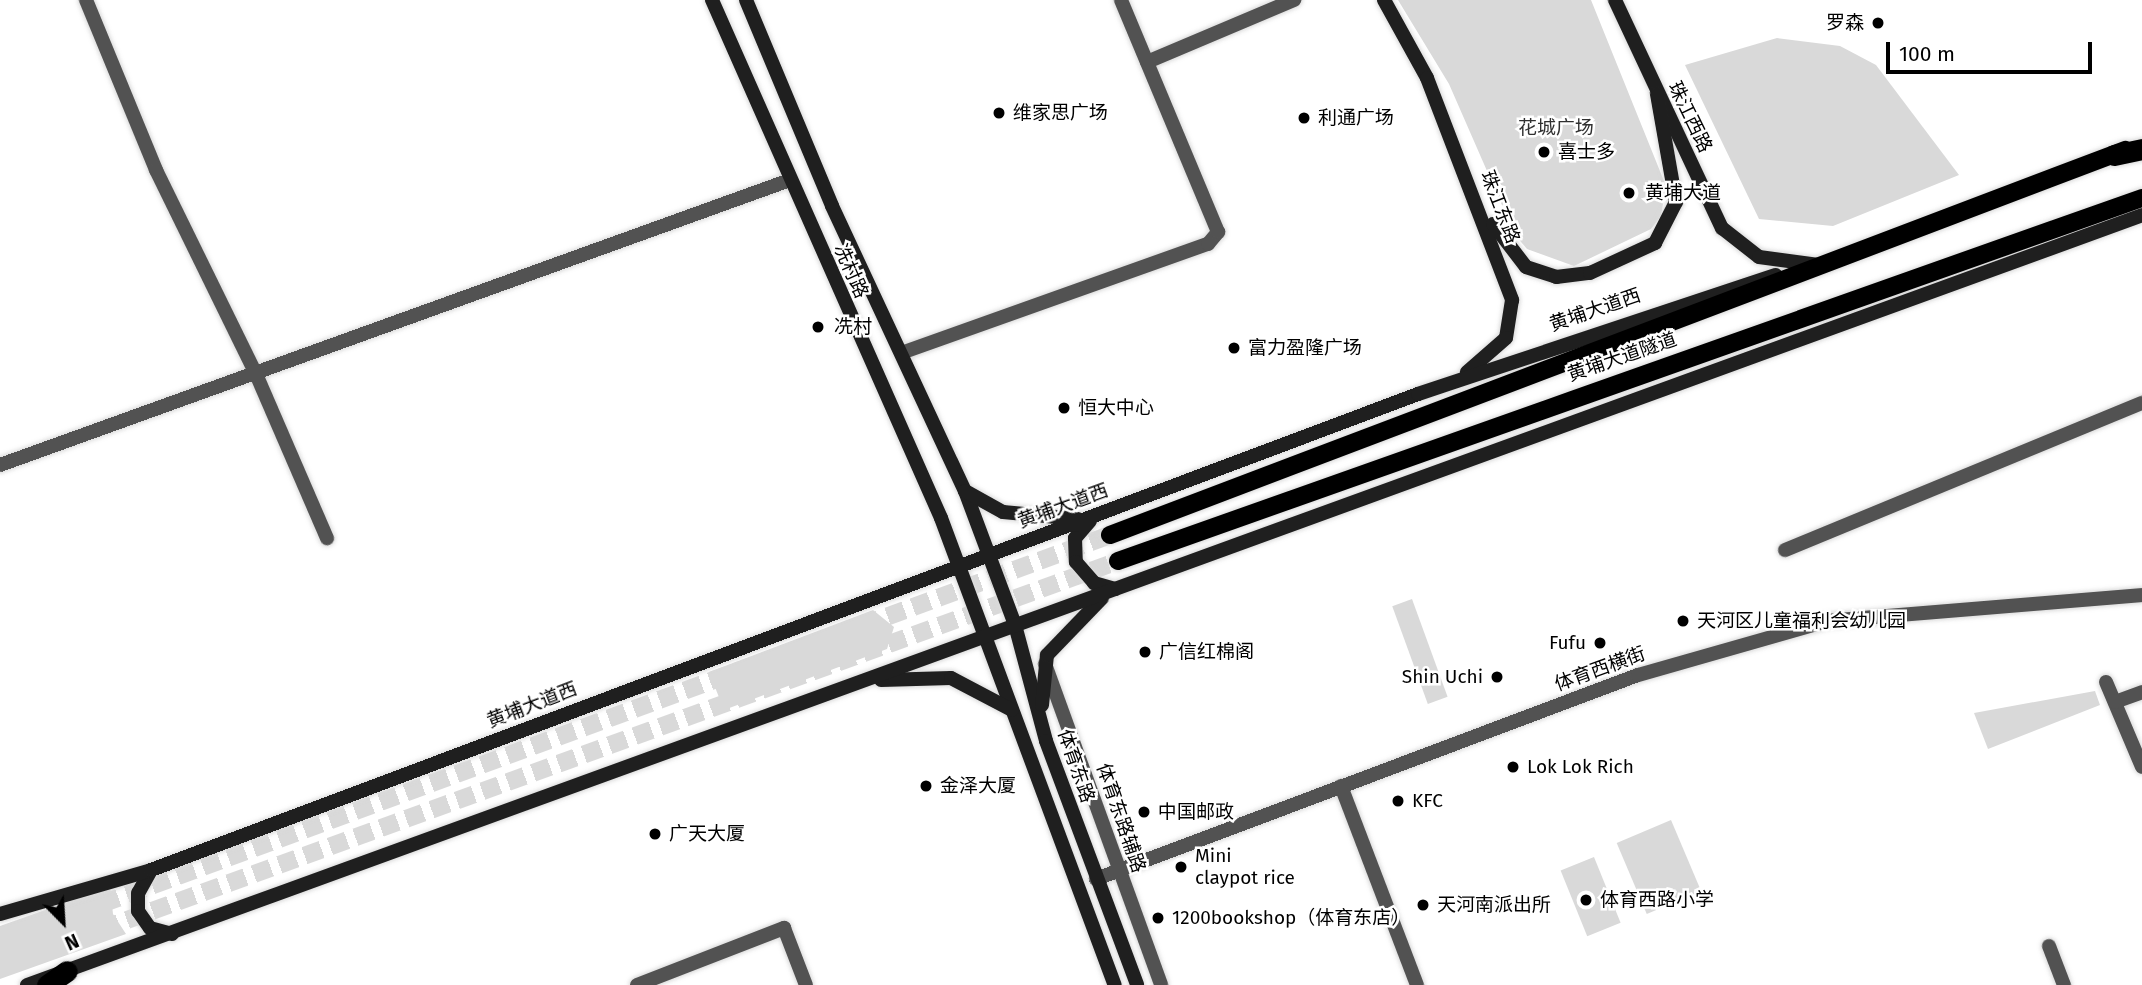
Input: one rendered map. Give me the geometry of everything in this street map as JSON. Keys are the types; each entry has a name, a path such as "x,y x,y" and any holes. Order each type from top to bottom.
{"highway":[{"path":"2114,155 2142,149"},
{"path":"47,985 67,971"}],"main road":[{"name":"冼村路","path":"712,0 960,566 985,635"},
{"name":"冼村路","path":"746,0 832,206 904,352 965,491 988,556"},
{"name":"珠江东路","path":"1384,0 1410,43 1475,194 1508,284 1511,325 1488,358 1419,394"},
{"name":"珠江西路","path":"1615,0 1657,94 1733,242 1759,257 1818,265"},
{"path":"1475,194 1514,256 1541,274 1590,273 1644,251 1666,229 1676,202 1657,94"},
{"name":"黄埔大道西","path":"0,914 151,870 1419,394 1713,293 1818,265 2142,143"},
{"name":"黄埔大道隧道","path":"1118,561 2142,198"},
{"path":"27,985 2142,215"},
{"name":"黄埔大道隧道","path":"1111,535 1818,265"},
{"path":"965,491 1003,512 1034,518 1093,518"},
{"path":"1093,518 1075,538 1076,562 1094,583 1115,589"},
{"name":"体育东路","path":"988,556 1014,625 1046,741 1137,985"},
{"path":"1046,741 1044,662 1068,626 1115,589"},
{"name":"体育东路","path":"985,635 1115,985"},
{"path":"856,683 937,676 969,684 1012,710"},
{"path":"151,870 138,893 138,911 150,928 173,934"}],"street":[{"path":"86,0 156,170 256,374 327,538"},
{"path":"904,352 1208,244 1218,232 1121,0"},
{"path":"1147,62 1294,0"},
{"path":"0,466 790,180"},
{"path":"1785,550 2142,403"},
{"name":"体育西横街","path":"1096,879 1639,675 1827,621 2142,595"},
{"name":"体育东路辅路","path":"1044,662 1161,985"},
{"path":"2106,682 2142,768"},
{"path":"2115,702 2142,692"},
{"path":"1341,786 1417,985"},
{"path":"637,985 784,928 806,985"},
{"path":"2049,946 2064,985"}],"green space":[{"name":"花城广场","path":"1398,0 1591,0 1666,186 1661,216 1651,229 1574,266 1527,249 1515,235 1449,84"},
{"path":"1777,38 1840,46 1876,65 1959,175 1833,226 1759,219 1685,65"},
{"path":"1412,599 1448,697 1428,704 1392,606"},
{"path":"873,610 894,627 887,649 724,710 709,672"},
{"path":"2095,691 2100,705 1988,749 1974,713"},
{"path":"1671,820 1701,891 1647,914 1617,843"},
{"path":"1594,857 1621,923 1587,936 1561,870"},
{"path":"110,887 113,914 126,934 0,979 0,926"}],"tunnel":[{"path":"0,941 1110,535"},
{"path":"0,966 1118,561"}],"place":[{"name":"罗森","path":"1878,23"},
{"name":"维家思广场","path":"999,113"},
{"name":"利通广场","path":"1304,118"},
{"name":"喜士多","path":"1544,152"},
{"name":"黄埔大道","path":"1629,193"},
{"name":"冼村","path":"818,327"},
{"name":"富力盈隆广场","path":"1234,348"},
{"name":"恒大中心","path":"1064,408"},
{"name":"天河区儿童福利会幼儿园","path":"1683,621"},
{"name":"Fufu","path":"1600,643"},
{"name":"广信红棉阁","path":"1145,652"},
{"name":"Shin Uchi","path":"1497,677"},
{"name":"Lok Lok Rich","path":"1513,767"},
{"name":"金泽大厦","path":"926,786"},
{"name":"KFC","path":"1398,801"},
{"name":"中国邮政","path":"1144,812"},
{"name":"广天大厦","path":"655,834"},
{"name":"Mini claypot rice","path":"1181,867"},
{"name":"体育西路小学","path":"1586,900"},
{"name":"天河南派出所","path":"1423,905"},
{"name":"1200bookshop（体育东店）","path":"1158,918"}]}
